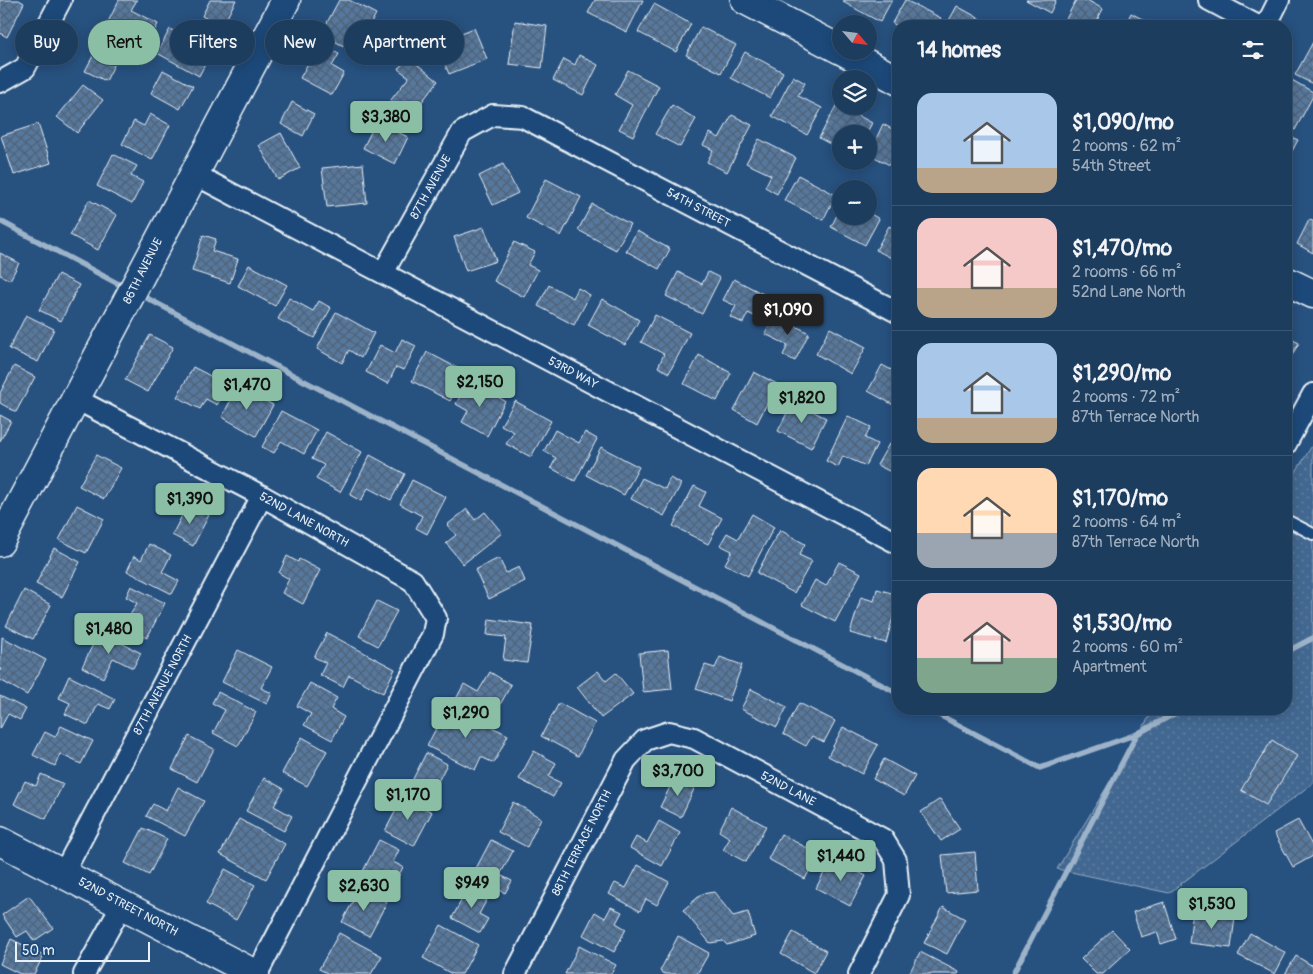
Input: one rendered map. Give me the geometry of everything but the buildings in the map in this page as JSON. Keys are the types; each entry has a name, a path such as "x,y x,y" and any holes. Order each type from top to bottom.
{"street":[{"path":"0,82 25,68 61,0"},
{"name":"86TH AVENUE","path":"0,542 286,0"},
{"path":"745,0 832,46"},
{"path":"1209,0 1247,20"},
{"path":"1269,20 1279,0"},
{"path":"860,60 892,76"},
{"name":"87TH AVENUE","path":"382,273 462,132 494,114"},
{"name":"54TH STREET","path":"494,114 523,117 892,309"},
{"name":"53RD WAY","path":"194,174 892,540"},
{"path":"1292,284 1313,294"},
{"path":"1292,433 1313,394"},
{"name":"52ND LANE NORTH","path":"76,399 262,496 413,581 436,618 433,634 248,972"},
{"name":"87TH AVENUE NORTH","path":"64,874 262,496"},
{"name":"52ND LANE","path":"669,732 694,738 882,839 896,860 899,894 859,974"},
{"name":"88TH TERRACE NORTH","path":"515,974 626,760 645,740 669,732"},
{"name":"52ND STREET NORTH","path":"0,841 248,972"},
{"path":"84,974 122,904"}],"lane":[{"path":"1292,523 1313,534"}],"shaded area":[{"path":"1313,444 1313,783 1169,893 1057,869 1150,715 1292,715 1292,478"}],"waterway":[{"path":"0,221 126,288"},
{"path":"139,294 892,690"},
{"path":"1292,649 1313,638"},
{"path":"939,715 1040,768 1137,734 1172,715"},
{"path":"1013,974 1137,734"}]}
